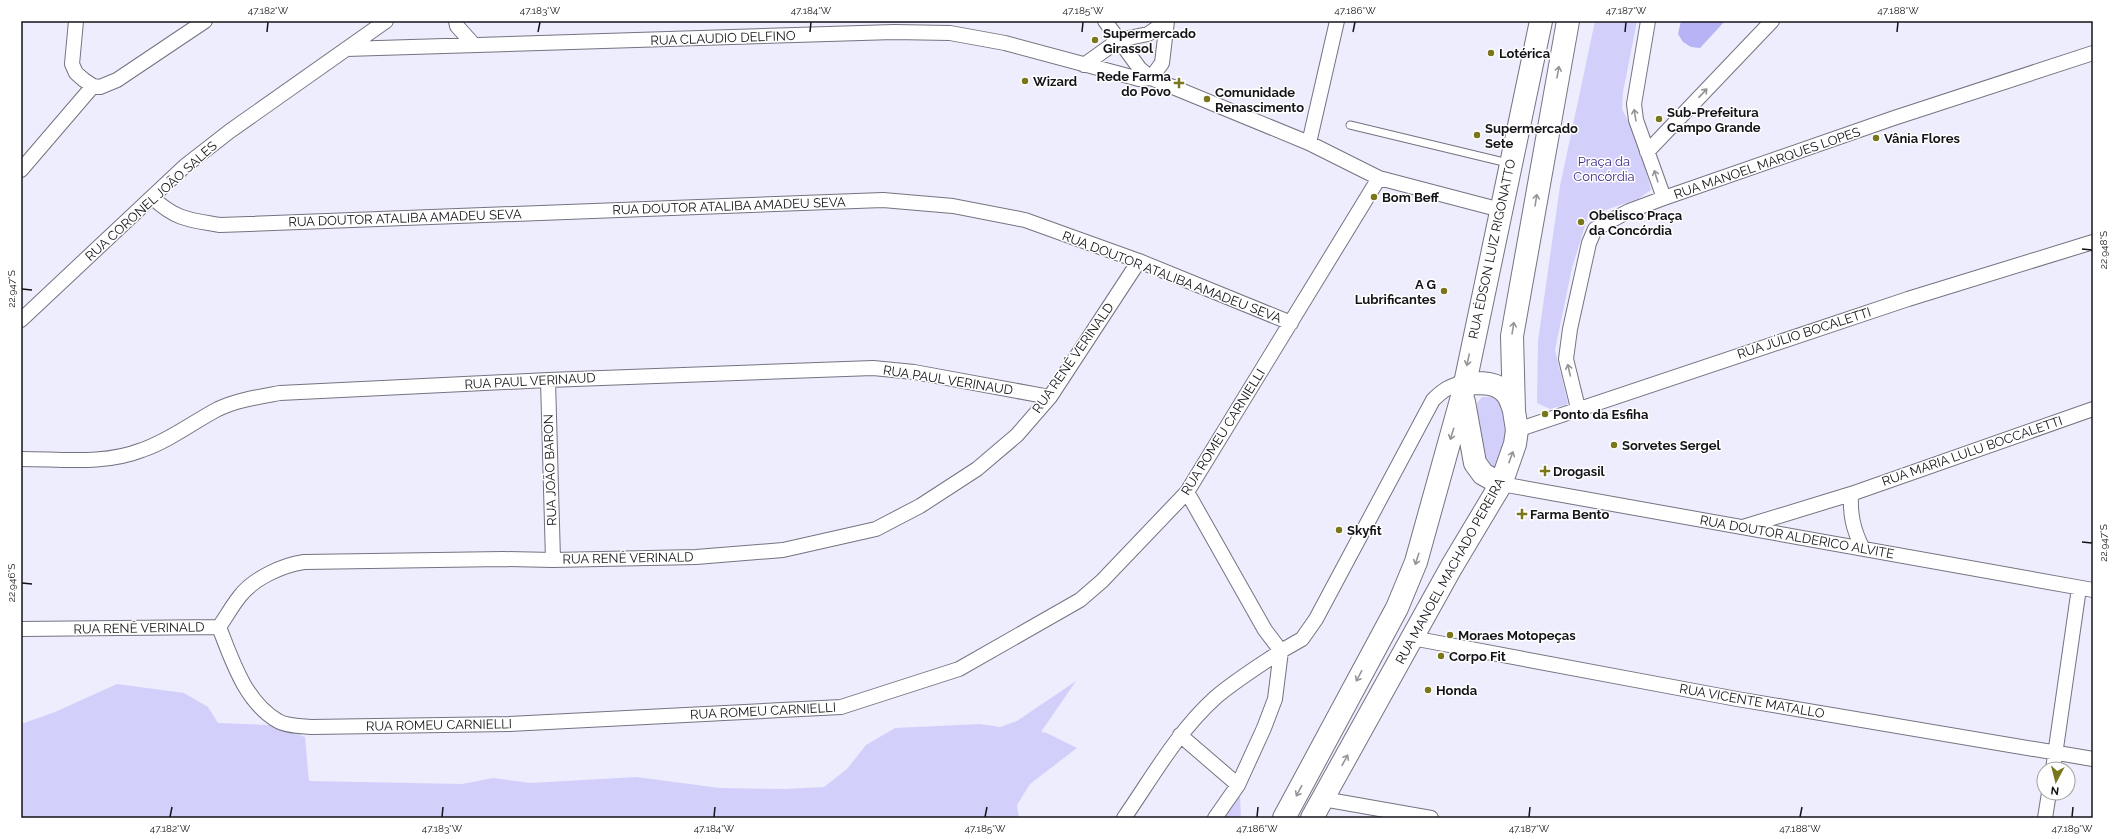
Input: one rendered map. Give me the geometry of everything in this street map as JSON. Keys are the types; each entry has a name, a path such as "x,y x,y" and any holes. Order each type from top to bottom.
{"main road":[{"name":"RUA ÉDSON LUIZ RIGONATTO","path":"1463,388 1541,21"},
{"name":"RUA MANOEL MACHADO PEREIRA","path":"1312,818 1412,638 1501,484 1516,444 1512,336 1520,282 1529,245 1568,21"},
{"path":"1501,210 1512,216 1522,226 1529,245"},
{"path":"1463,388 1492,384 1496,386 1507,393 1515,420"},
{"path":"1463,388 1475,463 1483,474 1501,484"},
{"path":"1284,818 1396,608 1416,562 1463,388"}],"street":[{"path":"76,21 72,64 76,73 93,86 100,87 111,83 205,21"},
{"name":"RUA CORONEL JOÃO SALES","path":"21,320 153,198 185,166 230,131 386,21"},
{"path":"456,21 457,26 474,45"},
{"path":"1105,21 1140,69 1151,78 1162,63 1167,21"},
{"path":"1084,65 1119,40 1148,34 1167,21"},
{"path":"1309,143 1337,21"},
{"path":"1648,21 1634,104 1636,120 1664,198"},
{"path":"1648,152 1772,21"},
{"name":"RUA CLAUDIO DELFINO","path":"346,50 894,32 950,34 1005,43 1139,79 1151,78 1309,143 1379,178 1501,210"},
{"name":"RUA MANOEL MARQUES LOPES","path":"1578,408 1566,359 1570,328 1589,243 1595,229 1629,211 1664,198 1894,118 2093,53"},
{"path":"21,170 93,86"},
{"name":"RUA ROMEU CARNIELLI","path":"220,627 236,670 260,706 279,722 311,727 509,724 841,707 959,669 1080,600 1102,581 1187,492 1379,178"},
{"name":"RUA DOUTOR ATALIBA AMADEU SEVA","path":"153,198 167,211 185,219 220,225 883,200 953,206 1025,220 1139,261 1291,323"},
{"name":"RUA JÚLIO BOCALETTI","path":"1515,420 1555,418 1578,408 1915,297 2093,242"},
{"name":"RUA RENÊ VERINALD","path":"21,629 220,627 241,595 268,573 294,563 315,561 553,560 696,557 783,550 876,529 920,506 977,469 1017,436 1050,397 1139,261"},
{"name":"RUA PAUL VERINAUD","path":"21,459 102,460 124,456 143,450 219,409 246,398 280,393 548,380 873,368 914,372 1050,397"},
{"name":"RUA JOÃO BARON","path":"548,380 553,560"},
{"path":"1124,818 1180,735 1215,698 1233,683 1302,639 1316,619 1433,400 1442,391 1454,384 1463,388"},
{"name":"RUA MARIA LULU BOCCALETTI","path":"1741,528 1851,494 2093,409"},
{"name":"RUA DOUTOR ALDERICO ALVITE","path":"1501,484 1741,528 1862,547 2093,590"},
{"path":"1187,492 1265,630 1281,651 1274,699 1264,728 1238,785 1215,818"},
{"path":"1851,494 1850,513 1855,532 1862,547"},
{"path":"2054,761 2079,588"},
{"name":"RUA VICENTE MATALLO","path":"1412,638 1736,699 2093,759"},
{"path":"1180,735 1238,785"},
{"path":"1323,799 1431,818"},
{"path":"2044,818 2047,801"}],"lane":[{"path":"1350,125 1511,163"}],"green space":[{"name":"Praça da Concórdia","path":"1595,21 1637,21 1623,92 1622,109 1638,140 1651,190 1638,199 1588,216 1572,268 1555,350 1568,404 1550,409 1537,403 1538,341 1560,186"},
{"path":"1482,397 1490,397 1499,401 1504,411 1508,449 1500,471 1488,470 1478,456 1477,403"},
{"path":"1076,681 1041,732 1047,733 1077,748 1030,784 1017,805 1019,818 21,818 21,724 55,712 117,684 184,693 208,707 218,723 270,725 305,737 309,781 462,784 493,778 530,783 636,777 720,788 785,789 824,787 847,769 866,745 895,728 980,724 1000,727 1017,721"},
{"path":"1240,795 1241,818 1224,818"}],"building":[{"path":"1681,21 1725,21 1700,48 1691,47 1683,42 1678,34"}],"place":[{"name":"Supermercado Girassol","path":"1095,40"},
{"name":"Lotérica","path":"1491,53"},
{"name":"Wizard","path":"1025,81"},
{"name":"Rede Farma do Povo","path":"1179,83"},
{"name":"Comunidade Renascimento","path":"1207,99"},
{"name":"Sub-Prefeitura Campo Grande","path":"1659,119"},
{"name":"Supermercado Sete","path":"1477,135"},
{"name":"Vânia Flores","path":"1876,138"},
{"name":"Bom Beff","path":"1374,197"},
{"name":"Obelisco Praça da Concórdia","path":"1581,222"},
{"name":"A G Lubrificantes","path":"1444,291"},
{"name":"Ponto da Esfiha","path":"1545,414"},
{"name":"Sorvetes Sergel","path":"1614,445"},
{"name":"Drogasil","path":"1545,471"},
{"name":"Farma Bento","path":"1522,514"},
{"name":"Skyfit","path":"1339,530"},
{"name":"Moraes Motopeças","path":"1450,635"},
{"name":"Corpo Fit","path":"1441,656"},
{"name":"Honda","path":"1428,690"}]}
